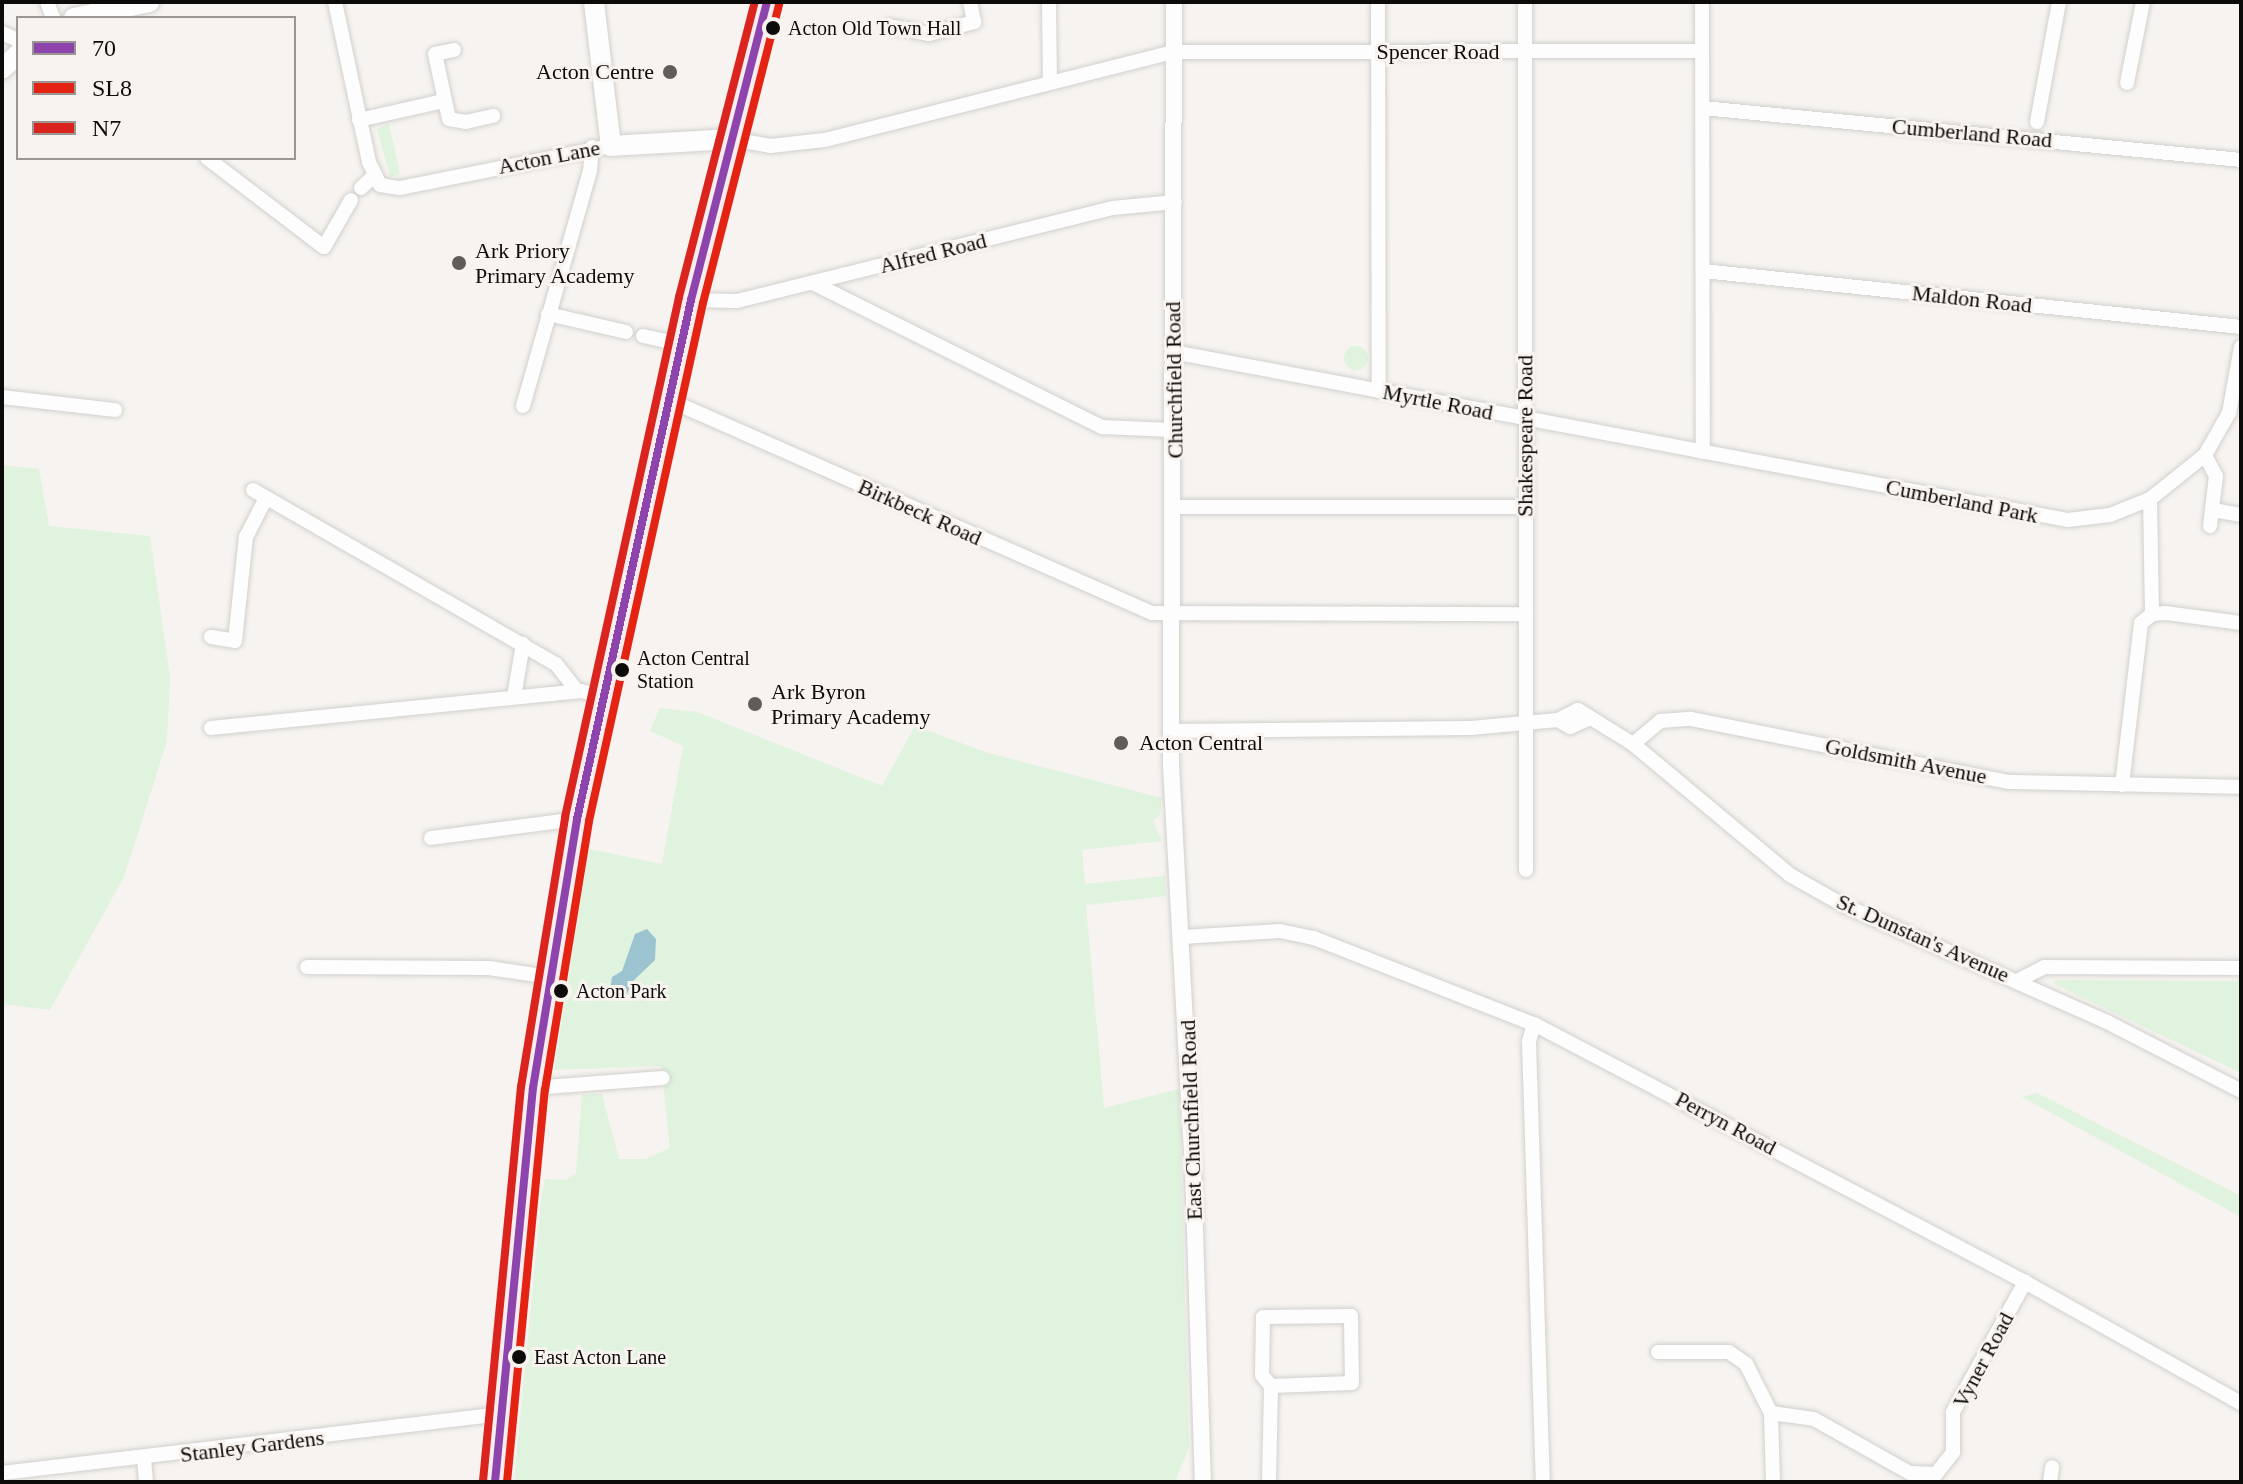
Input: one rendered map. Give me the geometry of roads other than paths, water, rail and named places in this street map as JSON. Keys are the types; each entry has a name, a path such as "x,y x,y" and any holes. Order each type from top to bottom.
{"main road":[{"path":"87,16 149,2"},
{"path":"594,2 602,146"},
{"path":"495,1482 533,1088 577,819 691,300 767,2"},
{"name":"Acton Lane","path":"602,146 731,139"}],"street":[{"path":"210,160 324,247 356,194 374,176 335,2"},
{"path":"889,26 929,34 974,22 970,2"},
{"path":"1049,2 1050,81"},
{"name":"Churchfield Road","path":"1171,758 1175,507 1174,2"},
{"path":"1378,2 1379,391"},
{"name":"Shakespeare Road","path":"1525,2 1526,870"},
{"path":"1702,2 1703,452"},
{"path":"2037,122 2059,2"},
{"path":"2127,83 2143,2"},
{"path":"454,50 435,54 449,119 458,122 493,116"},
{"name":"Spencer Road","path":"731,139 770,146 825,140 1173,52 1702,51"},
{"path":"359,120 443,101"},
{"name":"Cumberland Road","path":"1703,108 2241,160"},
{"path":"523,406 590,171 602,146"},
{"name":"Acton Lane","path":"374,176 380,185 400,188 602,146"},
{"name":"Alfred Road","path":"691,300 737,301 1113,208 1175,202"},
{"name":"Maldon Road","path":"1703,271 2241,327"},
{"path":"813,283 1102,427 1174,430"},
{"path":"548,314 626,332"},
{"path":"643,336 682,344"},
{"path":"2210,526 2216,476 2205,455 2229,413 2241,347"},
{"name":"Myrtle Road","path":"1173,352 1703,452"},
{"path":"2,397 115,410"},
{"name":"Birkbeck Road","path":"669,400 1103,592 1173,617"},
{"name":"Cumberland Park","path":"1703,452 2068,520 2110,515 2150,499 2205,455"},
{"path":"211,637 235,641 246,537 260,494 523,644 566,673 577,691"},
{"path":"2122,785 2138,633 2152,614 2150,499"},
{"path":"1175,507 1525,507"},
{"path":"2213,510 2241,515"},
{"path":"1173,617 1526,614"},
{"path":"2152,614 2241,623"},
{"path":"514,697 523,644"},
{"path":"211,728 577,691 602,696"},
{"path":"1173,731 1525,725 1558,720 1570,727 1588,719 1633,744"},
{"name":"Goldsmith Avenue","path":"1633,744 1660,721 1691,719 2009,782 2241,787"},
{"name":"St. Dunstan's Avenue","path":"1633,744 1790,875 1843,905 2019,980 2241,1091"},
{"name":"East Churchfield Road","path":"1171,758 1182,937 1203,1482"},
{"path":"431,838 577,819"},
{"name":"Perryn Road","path":"1182,937 1280,931 1314,938 1534,1024 2025,1282 2241,1403"},
{"path":"307,967 489,968 550,977"},
{"path":"2019,980 2045,967 2241,968"},
{"path":"1534,1024 1529,1042 1543,1482"},
{"path":"533,1088 663,1078"},
{"name":"Vyner Road","path":"1771,1413 1814,1419 1910,1473 1936,1474 1953,1452 1953,1412 2025,1282"},
{"path":"1269,1482 1271,1386 1262,1375 1263,1317 1351,1316 1352,1383 1271,1386"},
{"path":"1658,1352 1729,1352 1746,1364 1771,1413 1773,1482"},
{"name":"Stanley Gardens","path":"2,1473 144,1459 502,1414"},
{"path":"144,1459 146,1482"}],"water":[{"path":"647,929 656,939 655,960 633,981 626,996 618,997 610,991 612,977 622,971 635,934"}],"place":[{"name":"Acton Old Town Hall","path":"773,28"},
{"name":"Acton Centre","path":"670,72"},
{"name":"Ark Priory Primary Academy","path":"459,263"},
{"name":"Acton Central Station","path":"622,670"},
{"name":"Ark Byron Primary Academy","path":"755,704"},
{"name":"Acton Central","path":"1121,743"},
{"name":"Acton Park","path":"561,991"},
{"name":"East Acton Lane","path":"519,1357"}]}
